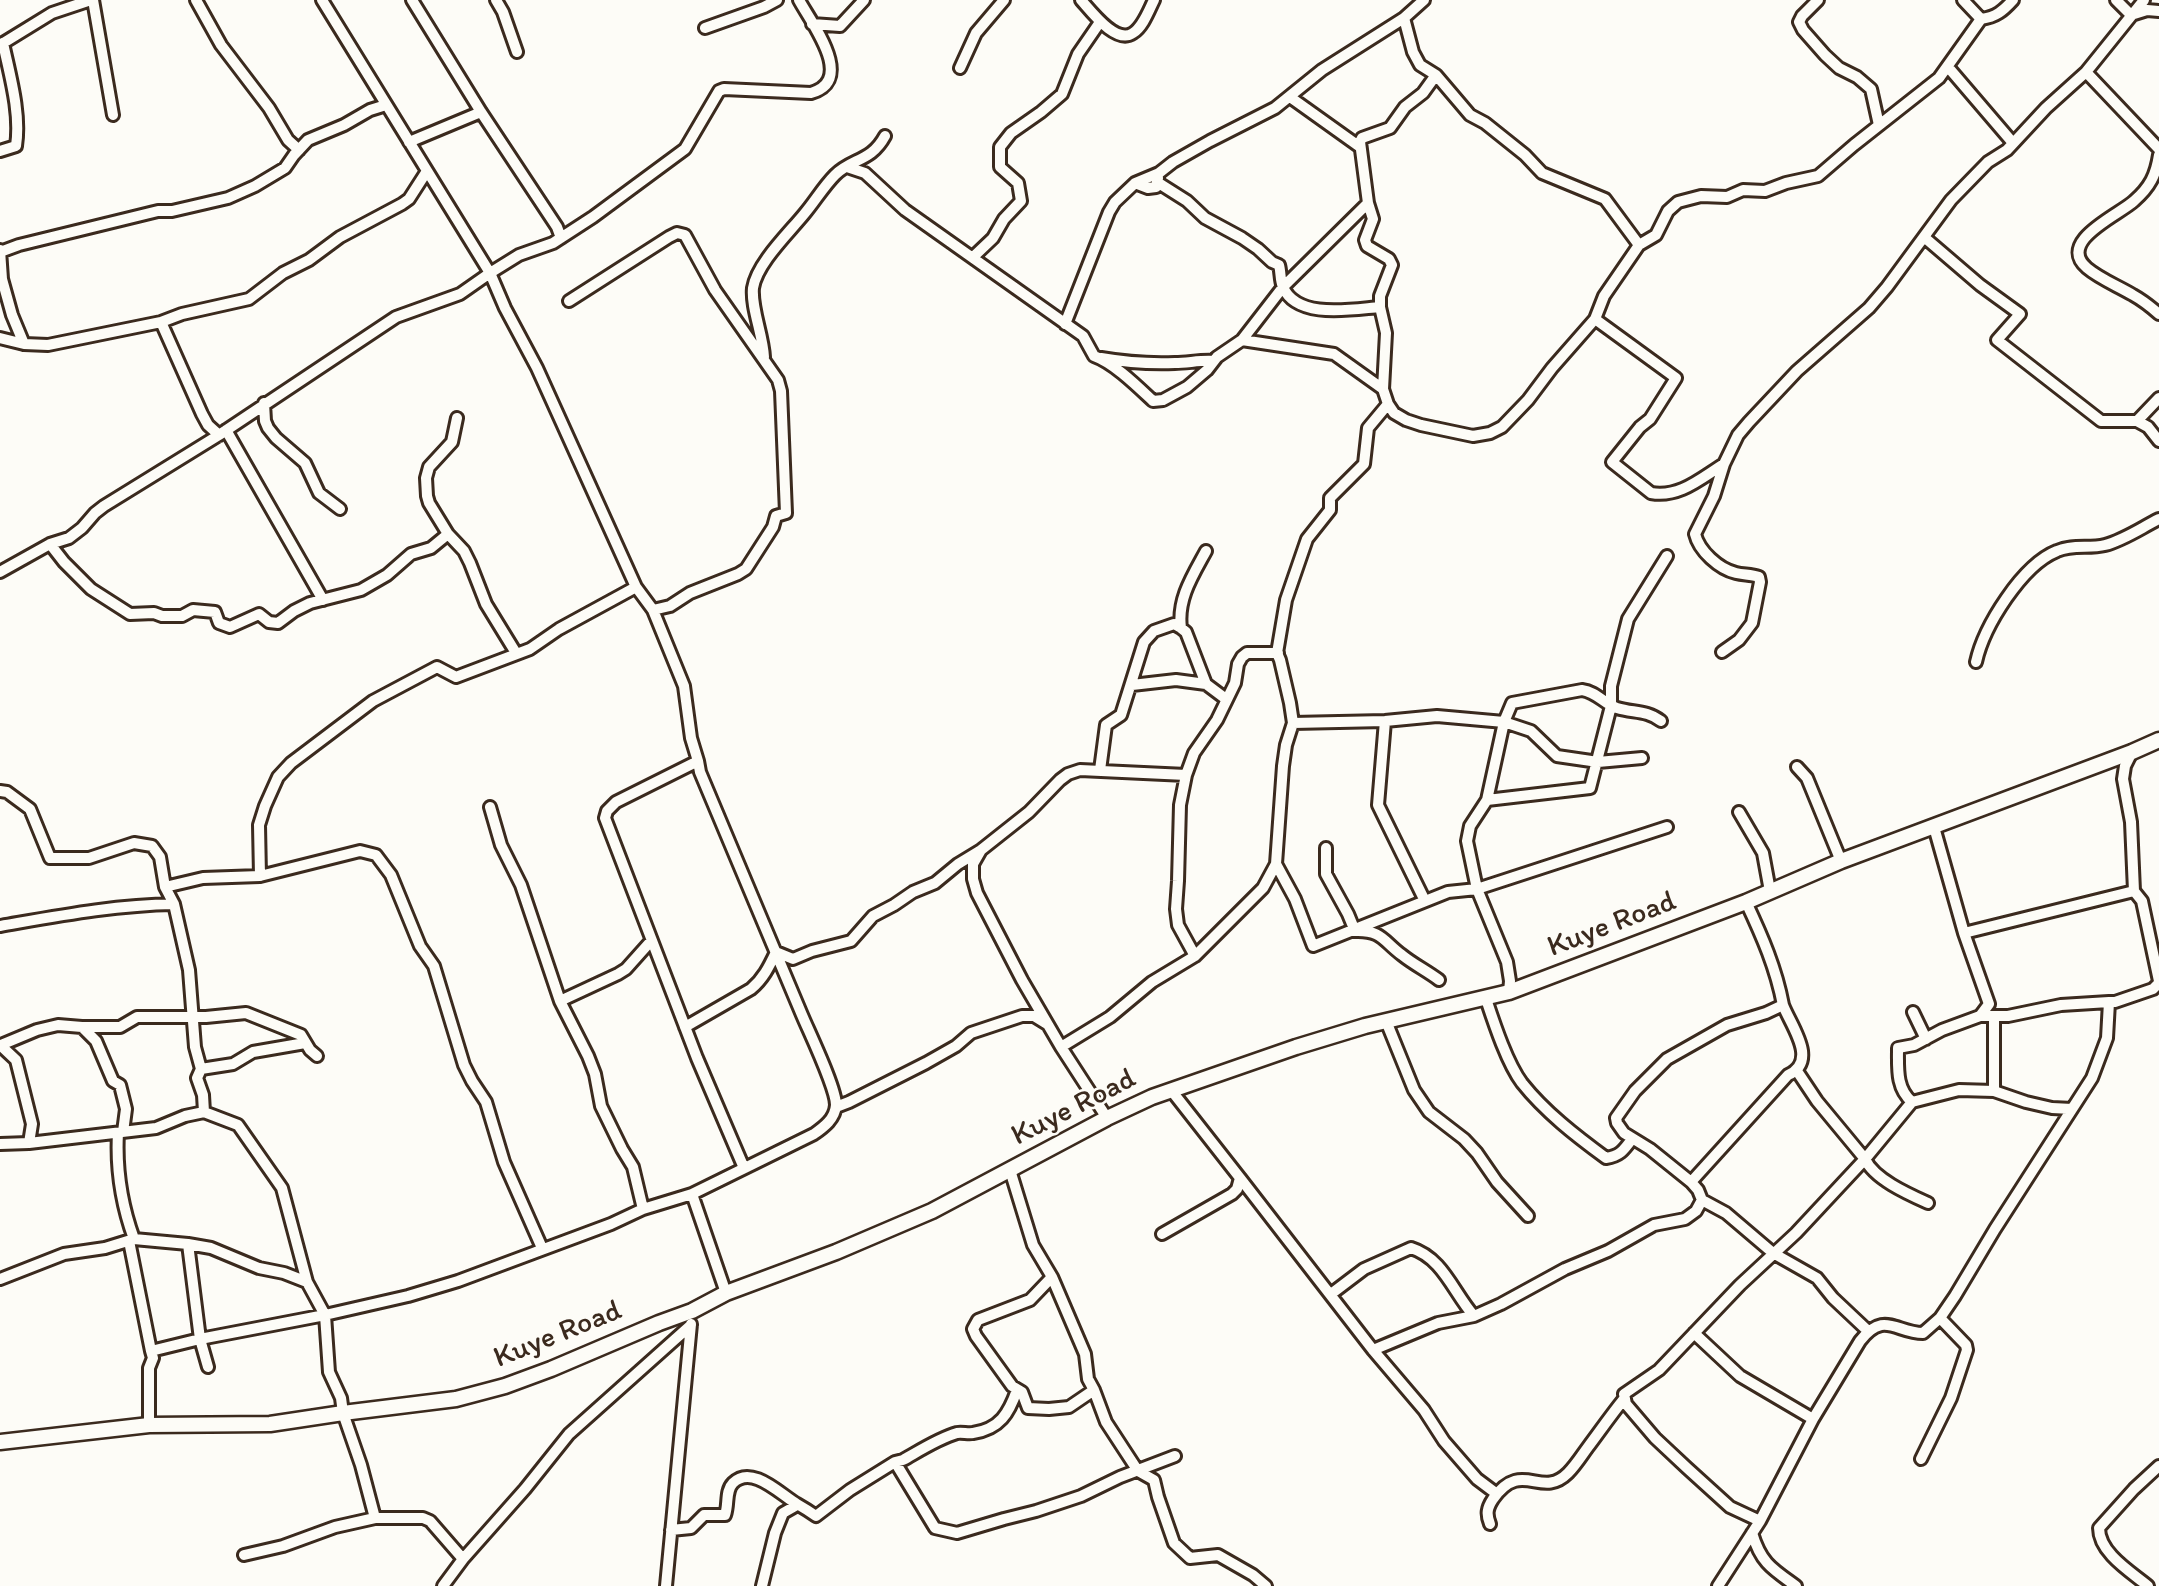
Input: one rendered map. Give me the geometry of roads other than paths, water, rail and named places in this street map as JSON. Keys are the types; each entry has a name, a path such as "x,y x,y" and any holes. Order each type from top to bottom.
{"street":[{"path":"0,150 16,146 18,132 13,91 2,44 52,13 92,0 113,115"},
{"path":"197,0 221,45 270,108 288,140 299,150"},
{"path":"150,1351 325,1315 408,1296 458,1281 611,1224 642,1209 692,1194 824,1128 836,1107 834,1094 700,772 691,738 684,686 653,610 636,587 537,368 489,273 322,0"},
{"path":"411,0 557,227 561,238"},
{"path":"496,0 517,52"},
{"path":"705,28 777,0"},
{"path":"0,572 50,544 69,538 104,506 223,433 396,317 460,294 519,255 553,243 593,217 685,149 719,91 724,89 811,93 821,90 832,76 832,67 822,38 799,0"},
{"path":"812,24 840,26 864,0"},
{"path":"960,68 976,33 1004,0"},
{"path":"1081,0 1100,22 1118,34 1134,33 1154,0"},
{"path":"1065,324 1109,212 1115,202 1135,183 1158,178 1173,162 1275,108 1322,70 1404,18 1424,0"},
{"path":"1818,0 1802,16 1800,22 1803,30 1839,68 1857,77 1871,89 1880,125"},
{"path":"1963,0 1981,19"},
{"path":"1981,19 1992,18 2003,12 2014,0"},
{"path":"2116,0 2131,15"},
{"path":"1722,652 1740,640 1752,622 1760,589 1759,577 1726,569 1704,551 1696,541 1695,534 1714,496 1724,464 1738,435 1797,371 1869,308 1951,200 1989,162 2007,150 2046,108 2086,72 2144,0"},
{"path":"2131,15 2147,10 2159,11"},
{"path":"1404,18 1413,52 1420,65 1436,75 1470,115 1485,123 1542,173 1605,199 1639,245"},
{"path":"1436,75 1423,93 1405,107 1390,128 1362,138 1360,147 1373,219 1365,240 1367,246 1390,259 1392,265 1380,296 1386,333 1383,388 1388,404 1394,413 1421,425 1473,436 1490,433 1502,427 1528,400 1595,319 1604,296 1639,245 1656,234 1668,211 1678,202 1701,196 1727,197 1743,190 1765,191 1818,176 1929,87 1948,67 1981,19"},
{"path":"973,257 993,238 1004,219 1021,201 1018,183 1000,167 1000,147 1011,133 1062,94 1077,54 1100,22"},
{"path":"822,38 830,25"},
{"path":"1948,67 2013,143"},
{"path":"2086,72 2159,149"},
{"path":"1290,97 1360,147"},
{"path":"24,344 8,303 2,279 0,251 158,211 173,211 228,198 285,168 308,140 386,105"},
{"path":"409,142 481,112"},
{"path":"764,360 763,339 753,299 758,274 775,248 837,173 869,156 879,147 885,136"},
{"path":"2159,155 2156,175 2151,182 2134,201 2089,233 2082,240 2078,253 2079,260 2087,268 2159,314"},
{"path":"847,167 865,173 905,210 1083,336 1094,356 1129,379 1153,401 1163,400 1187,387 1214,361 1242,340 1283,288 1368,203"},
{"path":"0,338 24,344 48,345 161,323 182,314 249,299 283,273 309,260 340,237 409,199 427,171"},
{"path":"1158,178 1205,218 1242,238 1279,265 1283,288 1295,301 1313,309 1336,311 1380,307"},
{"path":"569,301 669,237 677,233 685,235 715,290 778,380 781,391 786,513 776,516 773,527 746,569 690,593 670,606 653,610"},
{"path":"1924,237 1980,285 2020,314 1997,340 2101,421 2137,421 2148,427 2159,441"},
{"path":"1595,319 1676,378 1650,419 1640,427 1612,462 1651,494 1687,489 1724,464"},
{"path":"161,323 208,425 223,433 323,600"},
{"path":"1242,340 1334,354 1383,388"},
{"path":"1094,356 1122,362 1214,361"},
{"path":"2137,421 2159,398"},
{"path":"264,404 268,428 305,463 319,493 340,509"},
{"path":"1061,1046 1110,1017 1152,982 1195,956 1263,888 1276,864 1286,745 1293,723 1278,653 1286,600 1307,539 1330,510 1330,498 1364,464 1368,428 1388,404"},
{"path":"457,418 452,442 433,461 426,478 429,503 448,534 464,551 486,604 516,653"},
{"path":"1976,662 1983,639 2007,594 2039,560 2066,548 2102,546 2118,541 2159,519"},
{"path":"50,544 91,589 130,614 182,616 193,610 215,612 219,623 230,627 259,614 269,622 278,623 310,603 361,590 387,575 411,554 430,548 448,534"},
{"path":"1181,628 1181,602 1206,551"},
{"path":"1487,800 1590,788 1611,706 1611,686 1628,619 1667,556"},
{"path":"260,876 259,825 278,777 291,763 373,701 437,667 456,677 484,668 530,649 559,629 636,587"},
{"path":"1100,770 1106,725 1121,715 1144,642 1154,632 1174,624 1186,632 1206,684"},
{"path":"1195,956 1178,925 1175,909 1180,805 1186,775 1194,753 1217,720 1235,683 1242,657 1247,653 1278,653"},
{"path":"1132,685 1176,680 1206,684 1226,699"},
{"path":"1509,992 1507,962 1477,889 1467,841 1470,826 1487,800 1504,722 1512,703 1562,693 1591,691 1618,709 1652,714 1661,721"},
{"path":"1293,723 1385,721 1437,716 1504,722 1531,731 1557,756 1598,762 1642,758"},
{"path":"1385,721 1378,805 1425,901"},
{"name":"Kuye Road","path":"0,1441 149,1425 270,1424 457,1399 505,1386 659,1323 692,1318 726,1293 932,1211 1107,1118 1171,1090 1296,1047 1386,1021 1509,992 1746,902 1841,861 2159,740"},
{"path":"1912,1102 1904,1095 1900,1085 1898,1048 1914,1045 1942,1030 1980,1017 2020,1014 2061,1005 2115,1002 2153,989 2159,982 2142,901 2134,891 2131,822 2123,779 2125,766 2132,752"},
{"path":"698,761 616,802 607,810 605,818 685,1027 744,1168"},
{"path":"1797,767 1807,778 1841,861"},
{"path":"775,952 793,959 824,947 851,941 873,916 913,892 935,883 958,863 981,850 1030,812 1068,774 1080,770 1100,770 1186,775"},
{"path":"0,790 30,809 50,858 89,858 134,842 152,846 160,858 165,887 174,904 189,970 197,1061 201,1069"},
{"path":"489,807 501,845 521,885 561,1001 595,1074 601,1106 633,1167 642,1209"},
{"path":"1739,812 1763,853 1770,891"},
{"path":"1276,864 1295,899 1313,946 1448,892 1477,889 1667,827"},
{"path":"1934,827 1964,933 1989,1004 1980,1017"},
{"path":"1326,848 1326,874 1355,931"},
{"path":"981,850 973,864 973,879 977,892 1022,980 1107,1118"},
{"path":"165,887 203,878 260,876 360,851 376,855 391,875 420,946 434,966 464,1065 486,1102 504,1162 542,1248"},
{"path":"1964,933 2134,891"},
{"path":"1691,1182 1788,1074 1797,1071 1803,1060 1793,1023 1783,1005 1770,953 1746,902"},
{"path":"0,926 100,909 174,904"},
{"path":"1355,931 1368,930 1380,935 1401,955 1439,980"},
{"path":"561,1001 626,969 652,941"},
{"path":"685,1027 742,996 760,982 775,952"},
{"path":"1486,999 1514,1070 1539,1102 1606,1158 1622,1153 1632,1139"},
{"path":"1718,1586 1760,1521 1813,1419 1868,1331 1887,1325 1923,1333 1940,1318 1955,1296 2092,1078 2105,1045 2109,1002"},
{"path":"1783,1005 1715,1030 1699,1042 1682,1049 1635,1091 1616,1118 1616,1123 1632,1139 1650,1149 1691,1182 1702,1200 1726,1213 1773,1253 1817,1278 1833,1298 1868,1331"},
{"path":"29,1143 32,1124 16,1060 0,1045 37,1030 58,1026 120,1027 137,1017 246,1013 301,1035 317,1056"},
{"path":"1913,1013 1926,1039"},
{"path":"836,1107 926,1063 956,1046 971,1033 1022,1016 1034,1016 1050,1025"},
{"path":"1994,1016 1994,1091"},
{"path":"1386,1021 1414,1090 1429,1112 1464,1139 1497,1182 1528,1216"},
{"path":"82,1027 96,1041 113,1081 120,1085 126,1109 117,1160 153,1358 149,1368 149,1425"},
{"path":"201,1069 233,1064 253,1052 305,1043"},
{"path":"201,1069 197,1078 203,1095 204,1112"},
{"path":"1797,1071 1817,1101 1865,1158 1868,1166 1905,1194 1928,1203"},
{"path":"1171,1090 1373,1350 1424,1410 1444,1441 1466,1468 1497,1494"},
{"path":"1490,1524 1488,1508 1497,1494 1512,1480 1526,1479 1546,1484 1557,1482 1569,1472 1624,1399 1624,1394 1659,1370 1773,1253 1820,1209 1912,1102 1959,1090 1994,1091 2052,1108 2072,1109"},
{"path":"0,1144 156,1128 185,1116 204,1112 238,1125 282,1188 307,1282 325,1315 329,1372 341,1398 342,1413 358,1453 375,1518"},
{"path":"1010,1170 1033,1245 1052,1277 1086,1354 1088,1379 1106,1422 1138,1471 1154,1480 1157,1497 1174,1543 1190,1558 1218,1555 1253,1575 1266,1586"},
{"path":"1162,1234 1232,1194 1237,1189 1240,1178"},
{"path":"692,1194 726,1293"},
{"path":"1373,1350 1438,1323 1474,1316 1654,1226 1685,1219 1696,1210 1702,1200"},
{"path":"0,1279 64,1254 105,1248 132,1240 211,1248 259,1268 284,1273 307,1282"},
{"path":"188,1244 200,1339 208,1367"},
{"path":"1331,1294 1364,1269 1411,1248 1425,1252 1440,1267 1474,1316"},
{"path":"1052,1277 1030,1300 978,1320 974,1325 975,1336 1017,1390 1022,1392 1028,1408 1069,1407 1094,1390"},
{"path":"666,1586 692,1318"},
{"path":"443,1586 569,1434 692,1318"},
{"path":"1921,1459 1951,1398 1967,1350 1966,1345 1940,1318"},
{"path":"1694,1333 1740,1376 1813,1419"},
{"path":"671,1530 691,1528 704,1515 725,1515 728,1490 732,1483 747,1477 764,1481 816,1516 850,1490 895,1462 956,1433 976,1433 993,1426 1009,1411 1017,1390"},
{"path":"1624,1399 1655,1438 1730,1507 1760,1521"},
{"path":"895,1462 935,1528 957,1534 1081,1496 1175,1456"},
{"path":"2148,1586 2123,1566 2101,1542 2099,1528 2159,1466"},
{"path":"762,1586 775,1533 783,1513 797,1505"},
{"path":"244,1555 283,1546 335,1527 375,1518 423,1517 430,1521 463,1559"},
{"path":"1752,1533 1762,1559 1796,1586"}]}
